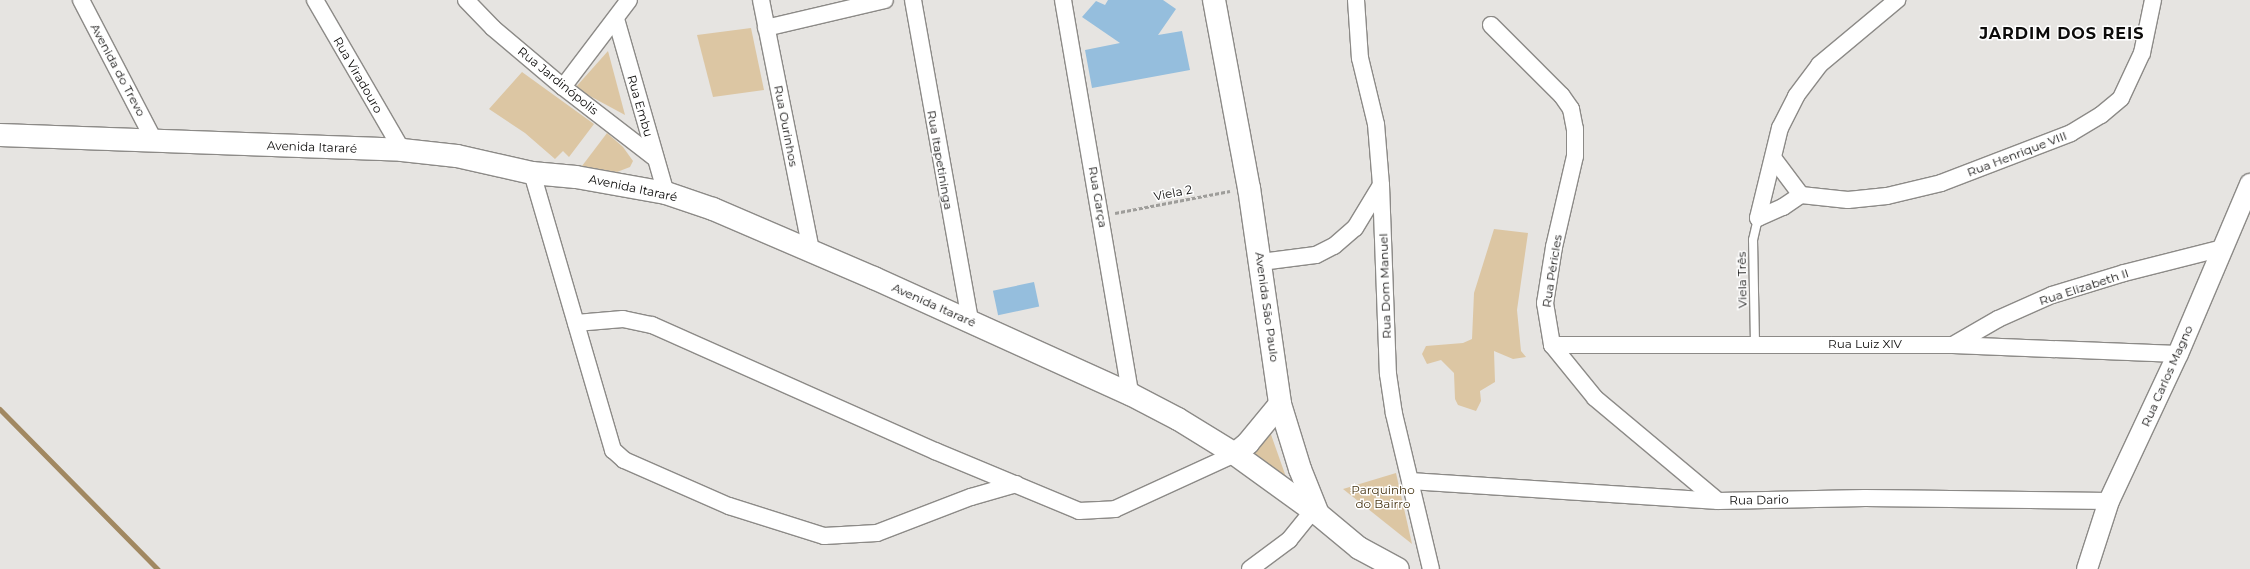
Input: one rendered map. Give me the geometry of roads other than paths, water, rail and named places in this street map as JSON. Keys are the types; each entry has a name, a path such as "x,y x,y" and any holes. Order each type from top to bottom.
{"main road":[{"name":"Avenida São Paulo","path":"1214,0 1249,188 1261,262 1280,404 1300,469 1315,512 1359,548 1398,569"},
{"name":"Avenida Itararé","path":"0,135 402,150 457,156 532,173 576,177 666,193 713,209 811,251 970,320 1130,394 1178,419 1235,454 1315,512"},
{"path":"1235,454 1248,442 1280,404"}],"street":[{"name":"Avenida do Trevo","path":"81,0 154,140"},
{"name":"Rua Viradouro","path":"315,0 402,150"},
{"name":"Rua Jardinópolis","path":"466,0 493,28 563,87 655,158"},
{"path":"563,87 629,0"},
{"name":"Rua Ourinhos","path":"761,0 811,251"},
{"path":"766,28 885,0"},
{"name":"Rua Itapetininga","path":"913,0 970,320"},
{"name":"Rua Garça","path":"1063,0 1101,216 1130,394"},
{"name":"Rua Dom Manuel","path":"1356,0 1357,40 1376,124 1381,186 1388,374 1394,414 1431,569"},
{"path":"1758,218 1774,159 1780,128 1796,96 1819,65 1897,0"},
{"name":"Rua Henrique VIII","path":"1801,195 1848,200 1887,196 1941,183 2071,133 2101,115 2120,98 2142,53 2153,0"},
{"name":"Rua Embu","path":"616,19 666,193"},
{"name":"Rua Péricles","path":"1491,25 1562,96 1571,109 1575,129 1575,156 1554,247 1545,304 1552,345 1595,398 1718,501"},
{"path":"1758,218 1783,207 1801,195 1774,159"},
{"path":"532,173 613,450 624,460 729,506 824,536 877,533 971,497 1016,484"},
{"name":"Rua Carlos Magno","path":"2087,569 2109,501 2178,354 2250,184"},
{"path":"1261,262 1316,255 1334,246 1355,228 1381,186"},
{"name":"Rua Elizabeth II","path":"1953,345 1998,319 2052,295 2124,273 2223,248"},
{"path":"576,323 623,319 652,325 935,451 1079,511 1115,509 1235,454"},
{"name":"Rua Luiz XIV","path":"1552,345 1755,343 1953,345 2178,354"},
{"name":"Rua Dario","path":"1410,480 1718,501 1865,498 2109,501"},
{"path":"1250,569 1289,540 1315,512"}],"lane":[{"name":"Viela Três","path":"1755,343 1753,240 1758,218"}],"waterway":[{"path":"0,409 158,569"}],"district":[{"name":"JARDIM DOS REIS","path":"2062,34"}],"park label":[{"name":"Parquinho do Bairro","path":"1383,497"}]}
